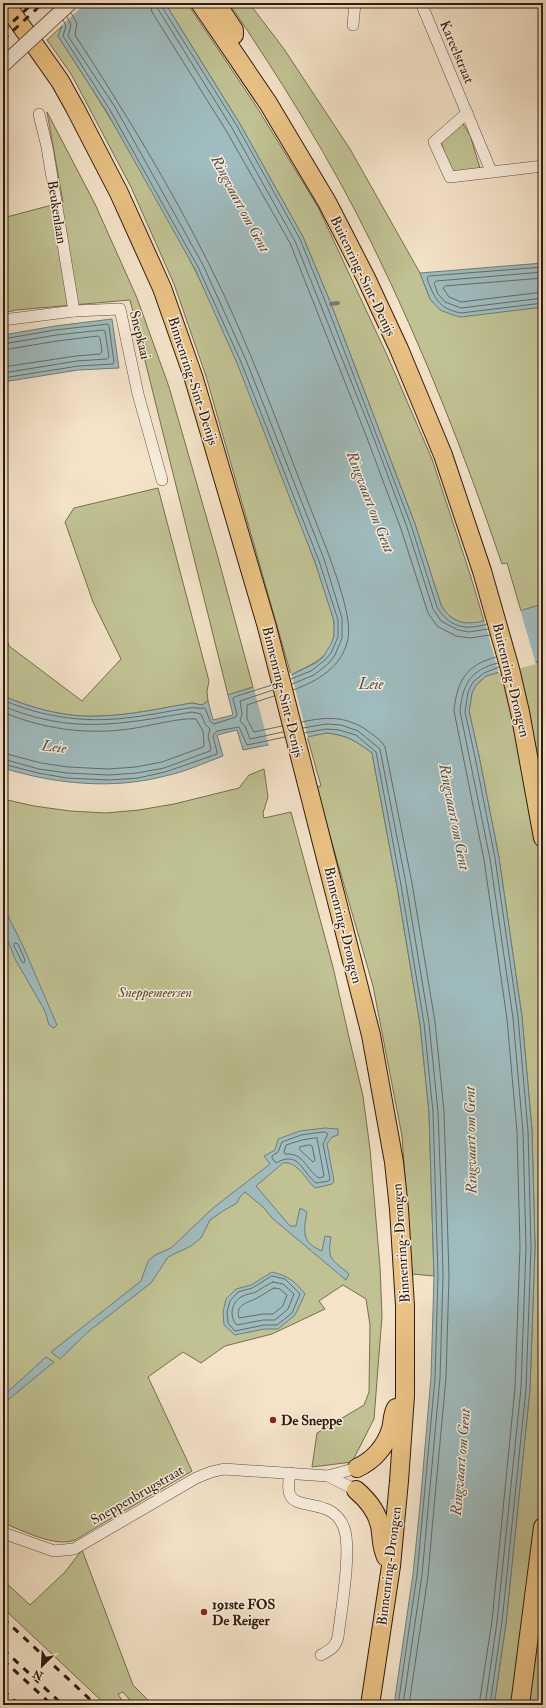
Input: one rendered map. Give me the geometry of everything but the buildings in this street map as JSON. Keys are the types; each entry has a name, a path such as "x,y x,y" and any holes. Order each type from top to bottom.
{"highway":[{"name":"Binnenring-Sint-Denijs","path":"5,3 60,81 75,108 119,193 162,288 194,379 267,627 308,789"},
{"name":"Buitenring-Sint-Denijs","path":"200,3 268,103 327,202 366,278 399,350 443,455 482,571"},
{"path":"216,3 234,30 232,48"},
{"name":"Buitenring-Drongen","path":"482,571 510,669 520,712 543,838"},
{"name":"Binnenring-Drongen","path":"308,789 371,1035 394,1162 399,1209 404,1292 405,1396 391,1566 370,1705"},
{"path":"357,1468 366,1464 381,1450 391,1429 394,1413 405,1396"},
{"path":"356,1490 373,1508 379,1520 382,1547 391,1566"},
{"path":"520,1705 543,1527"}],"street":[{"path":"3,65 70,3"},
{"path":"353,25 355,3"},
{"name":"Kareelstraat","path":"421,3 491,171"},
{"path":"466,113 434,142 450,177 543,166"},
{"name":"Beukenlaan","path":"39,114 47,147 74,311"},
{"name":"Snepkaai","path":"3,320 74,311 120,309 138,394 162,480"},
{"path":"328,1476 357,1468"},
{"name":"Sneppenbrugstraat","path":"3,1534 40,1548 54,1551 68,1550 78,1547 196,1478 224,1469 328,1476 356,1490"},
{"path":"290,1473 290,1494 293,1499 300,1503 325,1508 334,1513 345,1528 347,1543 346,1560 338,1637 336,1644 332,1649 321,1655"}],"green space":[{"path":"165,3 187,3 258,109 318,207 387,355 432,459 484,621 477,623 464,623 454,619 441,605 415,524 331,304 303,237 240,124"},
{"path":"229,3 249,3 284,49 350,149 420,273 430,299 440,309 523,309 543,307 543,604 521,611 507,563 502,564 458,442 426,362 391,283 340,182 305,121 268,61"},
{"path":"62,26 58,36 112,121 146,179 179,238 209,297 248,388 314,561 332,613 334,635 329,650 324,656 291,675 206,376 174,284 131,187 71,74 47,40"},
{"path":"47,112 95,204 137,298 169,387 253,687 228,695 130,300 16,310 3,313 3,218 63,202"},
{"path":"462,122 470,135 480,168 451,172 441,142"},
{"path":"158,488 209,681 207,691 208,701 202,705 192,703 124,714 76,716 39,709 3,696 3,626 9,646 82,701 121,659 93,602 65,522 74,508"},
{"path":"543,660 543,1705 494,1705 506,1623 530,1389 535,1247 532,1131 522,1017 499,858 469,711 472,693 476,685 486,676"},
{"path":"327,733 340,735 351,739 372,753 397,886 420,1024 429,1112 434,1276 412,1274 402,1136 373,986 316,787 321,786 307,736"},
{"name":"Sneppemeersen","path":"264,769 268,797 263,813 264,818 291,812 333,967 363,1096 370,1149 380,1267 382,1316 374,1419 352,1462 312,1467 317,1433 364,1405 369,1392 370,1325 366,1299 343,1285 319,1301 325,1309 272,1334 225,1346 201,1363 183,1352 148,1377 192,1471 75,1540 58,1542 48,1540 3,1523 3,799 34,806 70,811 106,813 139,810 174,804 239,788 249,775"},
{"path":"82,1550 133,1685 153,1705 134,1705 123,1692 118,1694 125,1705 106,1705 3,1608 3,1580 30,1605 65,1572"}],"water":[{"path":"46,3 165,3 240,124 303,237 331,304 415,524 441,605 453,619 468,623 484,621 543,604 543,660 486,676 476,685 472,693 469,711 499,858 522,1017 532,1131 535,1247 530,1389 506,1623 494,1705 394,1705 413,1574 420,1506 431,1377 434,1276 429,1112 420,1024 397,886 372,753 351,739 340,735 327,733 243,750 237,730 217,735 223,756 180,772 145,780 125,783 84,783 43,778 3,768 3,696 39,709 76,716 124,714 192,703 202,705 208,701 213,720 233,715 228,695 291,675 316,663 323,657 334,636 334,621 315,562 237,363 195,269 107,112 58,36 62,26"},
{"path":"543,263 543,307 461,317 440,310 430,299 420,273"},
{"path":"112,319 119,368 78,370 3,382 3,335 55,326"},
{"path":"3,906 23,946 57,1025 54,1028 49,1025 45,1011 15,959 3,928"},
{"path":"325,1128 338,1129 338,1135 332,1137 327,1144 334,1181 332,1184 315,1188 301,1171 293,1165 283,1163 256,1186 290,1226 296,1226 300,1208 307,1212 305,1235 310,1244 322,1251 325,1236 331,1237 330,1255 335,1262 349,1274 346,1280 272,1218 263,1207 245,1192 237,1203 210,1220 201,1238 191,1246 168,1257 151,1283 89,1331 60,1359 51,1352 141,1281 148,1261 155,1255 171,1248 213,1208 270,1164 264,1156 275,1150 278,1139 300,1131"},
{"path":"272,1272 290,1279 305,1294 295,1315 278,1329 264,1329 235,1335 224,1325 223,1312 226,1299 236,1289 251,1285"},
{"path":"46,1357 54,1362 3,1404 3,1396"}],"pier":[{"path":"44,3 86,3 59,28 60,26"},
{"path":"520,609 536,664 499,674 484,619"},
{"path":"291,673 308,738 269,746 253,685"}],"waterway":[{"path":"331,304 338,303"}],"railway":[{"path":"3,31 33,3"},
{"path":"3,40 43,3"},
{"path":"3,1618 96,1705"},
{"path":"3,1649 63,1705"},
{"path":"3,1660 52,1705"},
{"path":"3,1690 19,1705"}],"place":[{"name":"De Sneppe","path":"273,1420"},
{"name":"191ste FOS De Reiger","path":"204,1612"}],"water label":[{"name":"Ringvaart om Gent","path":"240,204"},
{"name":"Ringvaart om Gent","path":"370,502"},
{"name":"Leie","path":"371,684"},
{"name":"Leie","path":"54,747"},
{"name":"Ringvaart om Gent","path":"454,817"},
{"name":"Ringvaart om Gent","path":"471,1140"},
{"name":"Ringvaart om Gent","path":"461,1462"}]}
